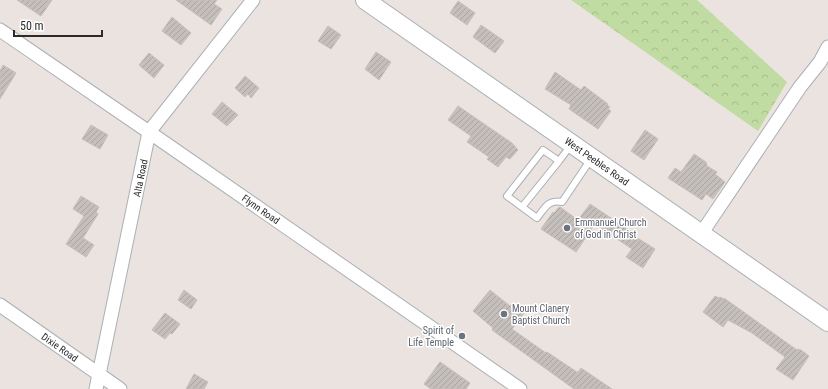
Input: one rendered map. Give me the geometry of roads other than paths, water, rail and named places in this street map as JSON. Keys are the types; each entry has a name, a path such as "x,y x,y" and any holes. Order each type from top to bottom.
{"main road":[{"name":"West Peebles Road","path":"365,0 828,322"}],"street":[{"name":"Alta Road","path":"96,389 149,132 253,0"},
{"name":"Flynn Road","path":"0,30 520,389"},
{"path":"701,234 800,87 820,62 828,48"},
{"name":"Dixie Road","path":"0,305 120,389"}],"lane":[{"path":"522,207 572,144"},
{"path":"559,161 543,150 507,196 537,218 548,204 554,200 562,202 592,158"}],"place":[{"name":"Emmanuel Church of God in Christ","path":"567,228"},
{"name":"Mount Clanery Baptist Church","path":"504,314"},
{"name":"Spirit of Life Temple","path":"462,336"}]}
